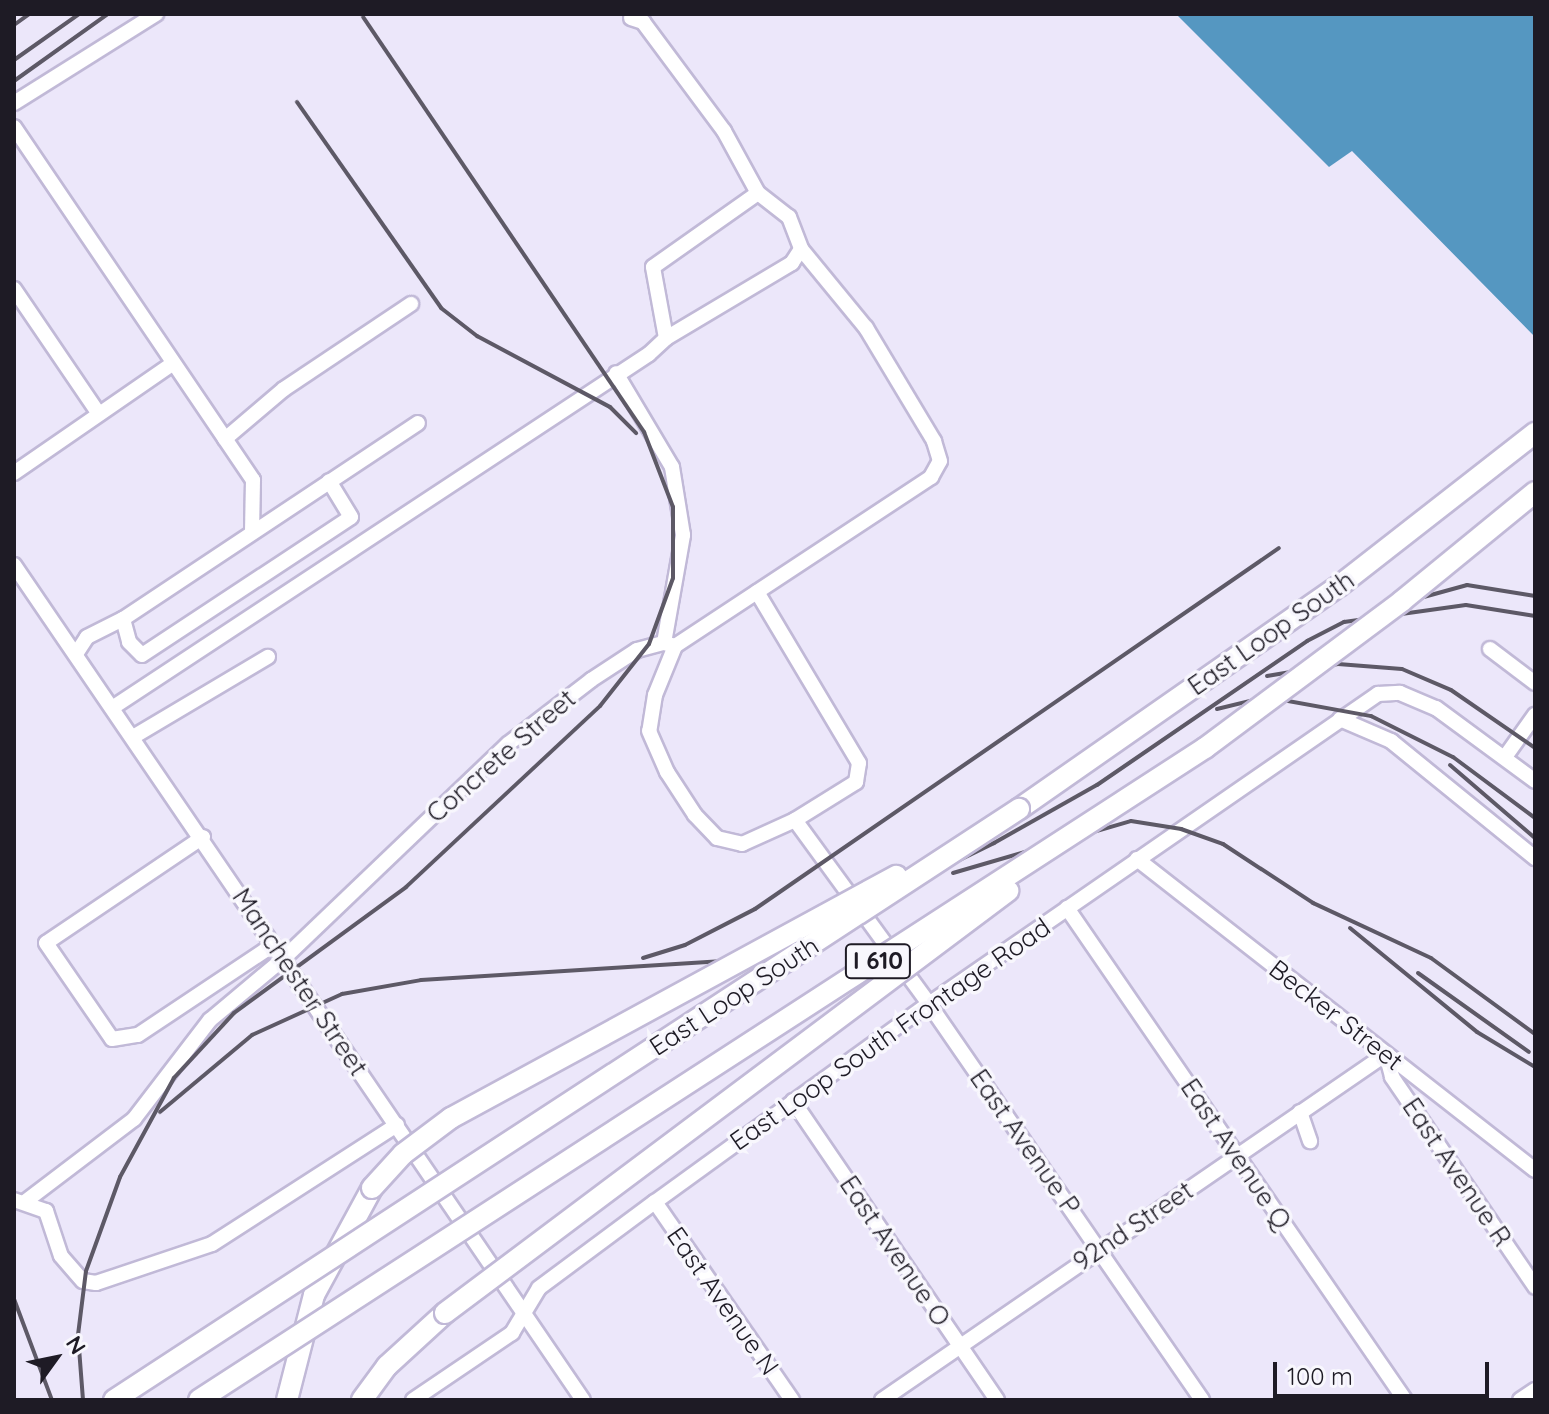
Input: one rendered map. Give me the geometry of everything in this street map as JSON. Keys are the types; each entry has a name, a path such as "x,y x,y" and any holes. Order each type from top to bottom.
{"highway":[{"name":"East Loop South","path":"114,1400 1019,809 1339,586 1535,433"},
{"name":"East Loop South","path":"199,1400 1124,803 1402,601 1535,492"},
{"path":"362,1400 387,1366 445,1313 1124,803"},
{"path":"287,1400 314,1295 372,1188 403,1154 451,1118 1019,809"}],"street":[{"path":"14,103 156,14"},
{"path":"631,18 643,22 724,131 758,193 789,217 801,249 866,328 934,441 940,461 931,477 757,592 669,645"},
{"path":"14,127 253,480 252,530"},
{"path":"666,338 653,267 758,193"},
{"path":"112,708 666,338 792,263 801,249"},
{"path":"14,289 99,414"},
{"path":"225,439 284,389 411,304"},
{"path":"14,453 19,470 172,364"},
{"path":"616,373 672,467 683,535 669,645 649,731 667,772 695,815 717,838 742,844 795,820 856,782 859,763 757,592"},
{"path":"76,654 87,637 123,619 252,530 418,423"},
{"path":"123,619 129,642 142,655 351,517 329,481"},
{"name":"Manchester Street","path":"14,565 203,837 583,1400"},
{"name":"Concrete Street","path":"20,1200 134,1119 184,1048 547,710 637,650 669,645"},
{"path":"1490,649 1535,683"},
{"path":"133,737 268,657"},
{"name":"East Loop South Frontage Road","path":"413,1400 512,1333 539,1288 655,1202 929,1004 1340,719 1387,692 1436,708 1505,757"},
{"path":"1535,715 1505,757 1535,781"},
{"path":"1340,719 1391,741 1535,858"},
{"name":"East Avenue P","path":"795,820 929,1004 1202,1400"},
{"path":"203,837 46,943 112,1039 138,1035 273,945"},
{"name":"Becker Street","path":"1137,859 1535,1170"},
{"name":"East Avenue Q","path":"1067,908 1405,1400"},
{"name":"92nd Street","path":"882,1400 1386,1054"},
{"name":"East Avenue R","path":"1386,1054 1392,1077 1535,1287"},
{"name":"East Avenue O","path":"793,1101 997,1400"},
{"path":"1300,1112 1310,1141"},
{"path":"20,1200 46,1211 61,1256 83,1281 96,1283 212,1244 397,1125"},
{"name":"East Avenue N","path":"655,1202 792,1400"},
{"path":"1520,1400 1535,1390"}],"water":[{"path":"1176,14 1535,14 1535,337 1352,151 1329,167"}],"railway":[{"path":"14,25 29,14"},
{"path":"14,60 79,14"},
{"path":"14,81 108,14"},
{"path":"83,1400 78,1335 86,1271 120,1177 174,1078 234,1013 406,887 600,706 649,644 673,578 673,507 644,432 363,17"},
{"path":"297,102 441,308 477,336 610,407 636,433"},
{"path":"643,958 685,945 755,909 1279,548"},
{"path":"1391,606 1467,585 1535,596"},
{"path":"160,1112 252,1035 342,994 421,980 723,961 800,938 994,843 1097,785 1307,641 1344,622 1466,605 1535,616"},
{"path":"1267,676 1338,664 1402,669 1451,690 1535,748"},
{"path":"1217,709 1266,697 1371,716 1453,757 1535,818"},
{"path":"1450,765 1535,838"},
{"path":"953,873 1131,821 1181,829 1223,844 1313,903 1431,958 1535,1034"},
{"path":"1350,928 1477,1032 1535,1067"},
{"path":"1418,973 1529,1052"},
{"path":"14,1299 52,1400"}]}
